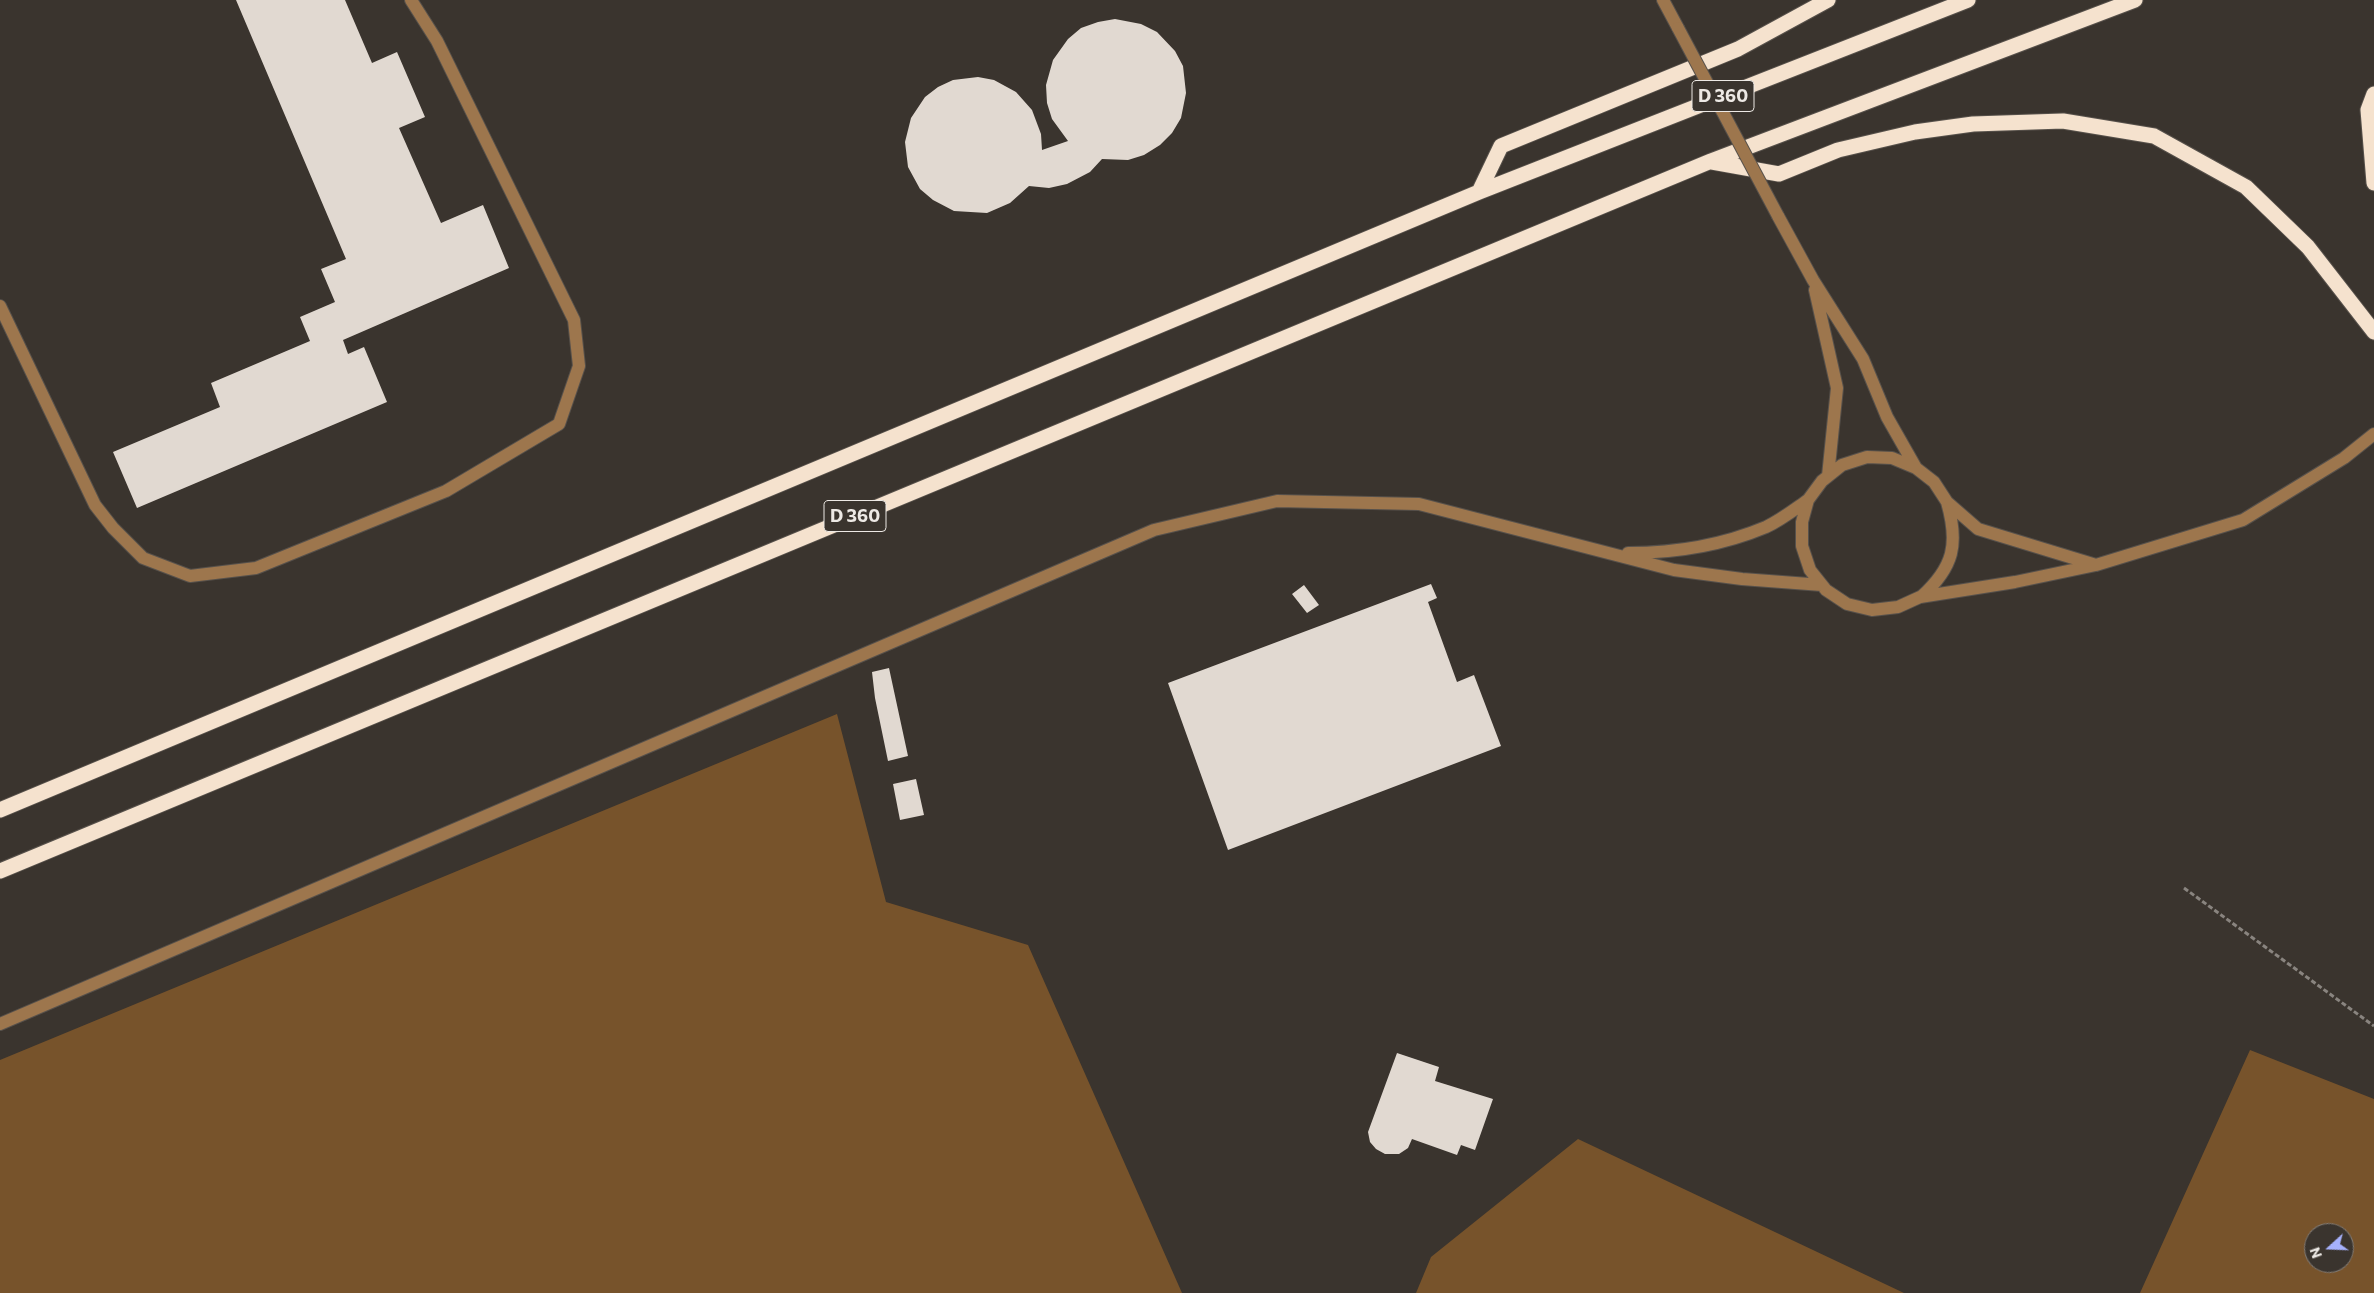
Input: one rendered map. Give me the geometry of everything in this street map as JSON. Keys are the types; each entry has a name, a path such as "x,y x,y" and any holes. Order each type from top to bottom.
{"highway":[{"path":"1479,192 1502,146 1738,49 1828,0"},
{"name":"D 360","path":"0,810 1479,192 1968,0"},
{"name":"D 360","path":"0,871 1711,161 2135,0"},
{"path":"2374,94 2368,110 2374,183"},
{"path":"1711,161 1779,174 1838,150 1915,132 1973,124 2063,121 2154,136 2246,187 2308,247 2374,332"}],"street":[{"path":"0,306 95,505 113,528 143,558 190,576 256,568 446,491 559,424 579,366 574,320 438,41 411,0"},
{"path":"1662,0 1813,280 1863,359 1887,417 1916,468"},
{"path":"1813,280 1837,388 1828,476"},
{"path":"1920,597 2015,582 2096,565 2243,520 2344,458 2374,434"},
{"path":"1867,457 1892,458 1916,468 1934,482 1946,502 1954,526 1952,551 1946,568 1935,584 1920,597 1898,608 1872,610 1847,604 1822,585 1810,570 1802,546 1802,522 1808,500 1822,481 1842,465 1867,457"},
{"path":"1610,553 1657,553 1714,544 1767,526 1808,500"},
{"path":"0,1024 1154,530 1277,501 1419,504 1674,570 1742,579 1822,585"},
{"path":"1946,502 1978,529 2096,565"}],"path":[{"path":"2184,888 2374,1026"}],"shaded area":[{"path":"837,714 886,902 1028,945 1182,1293 0,1293 0,1060"},
{"path":"2250,1050 2374,1099 2374,1293 2140,1293"},
{"path":"1578,1139 1904,1293 1416,1293 1431,1257"}],"building":[{"path":"236,0 345,0 372,63 397,52 425,117 399,128 441,223 483,205 509,268 343,340 348,354 364,347 387,402 137,508 113,452 220,407 211,383 310,341 300,317 335,302 321,269 346,259"},
{"path":"1115,19 1141,24 1157,32 1175,51 1183,66 1186,93 1181,118 1172,133 1160,145 1144,155 1128,160 1102,159 1090,172 1067,184 1049,188 1029,186 1010,203 987,213 954,211 933,200 920,189 908,167 905,142 911,118 925,97 938,87 953,80 978,77 994,80 1016,92 1032,110 1041,134 1042,150 1068,141 1052,119 1047,103 1046,85 1053,60 1068,39 1081,28"},
{"path":"1431,584 1437,598 1428,602 1457,682 1474,675 1501,746 1228,850 1168,683"},
{"path":"1304,585 1319,605 1307,613 1292,594"},
{"path":"889,668 908,756 888,761 875,698 872,672"},
{"path":"916,779 924,815 900,820 893,784"},
{"path":"1397,1053 1439,1067 1435,1081 1493,1099 1475,1150 1461,1145 1457,1155 1412,1139 1408,1148 1399,1154 1385,1154 1376,1149 1370,1142 1368,1132"}]}
